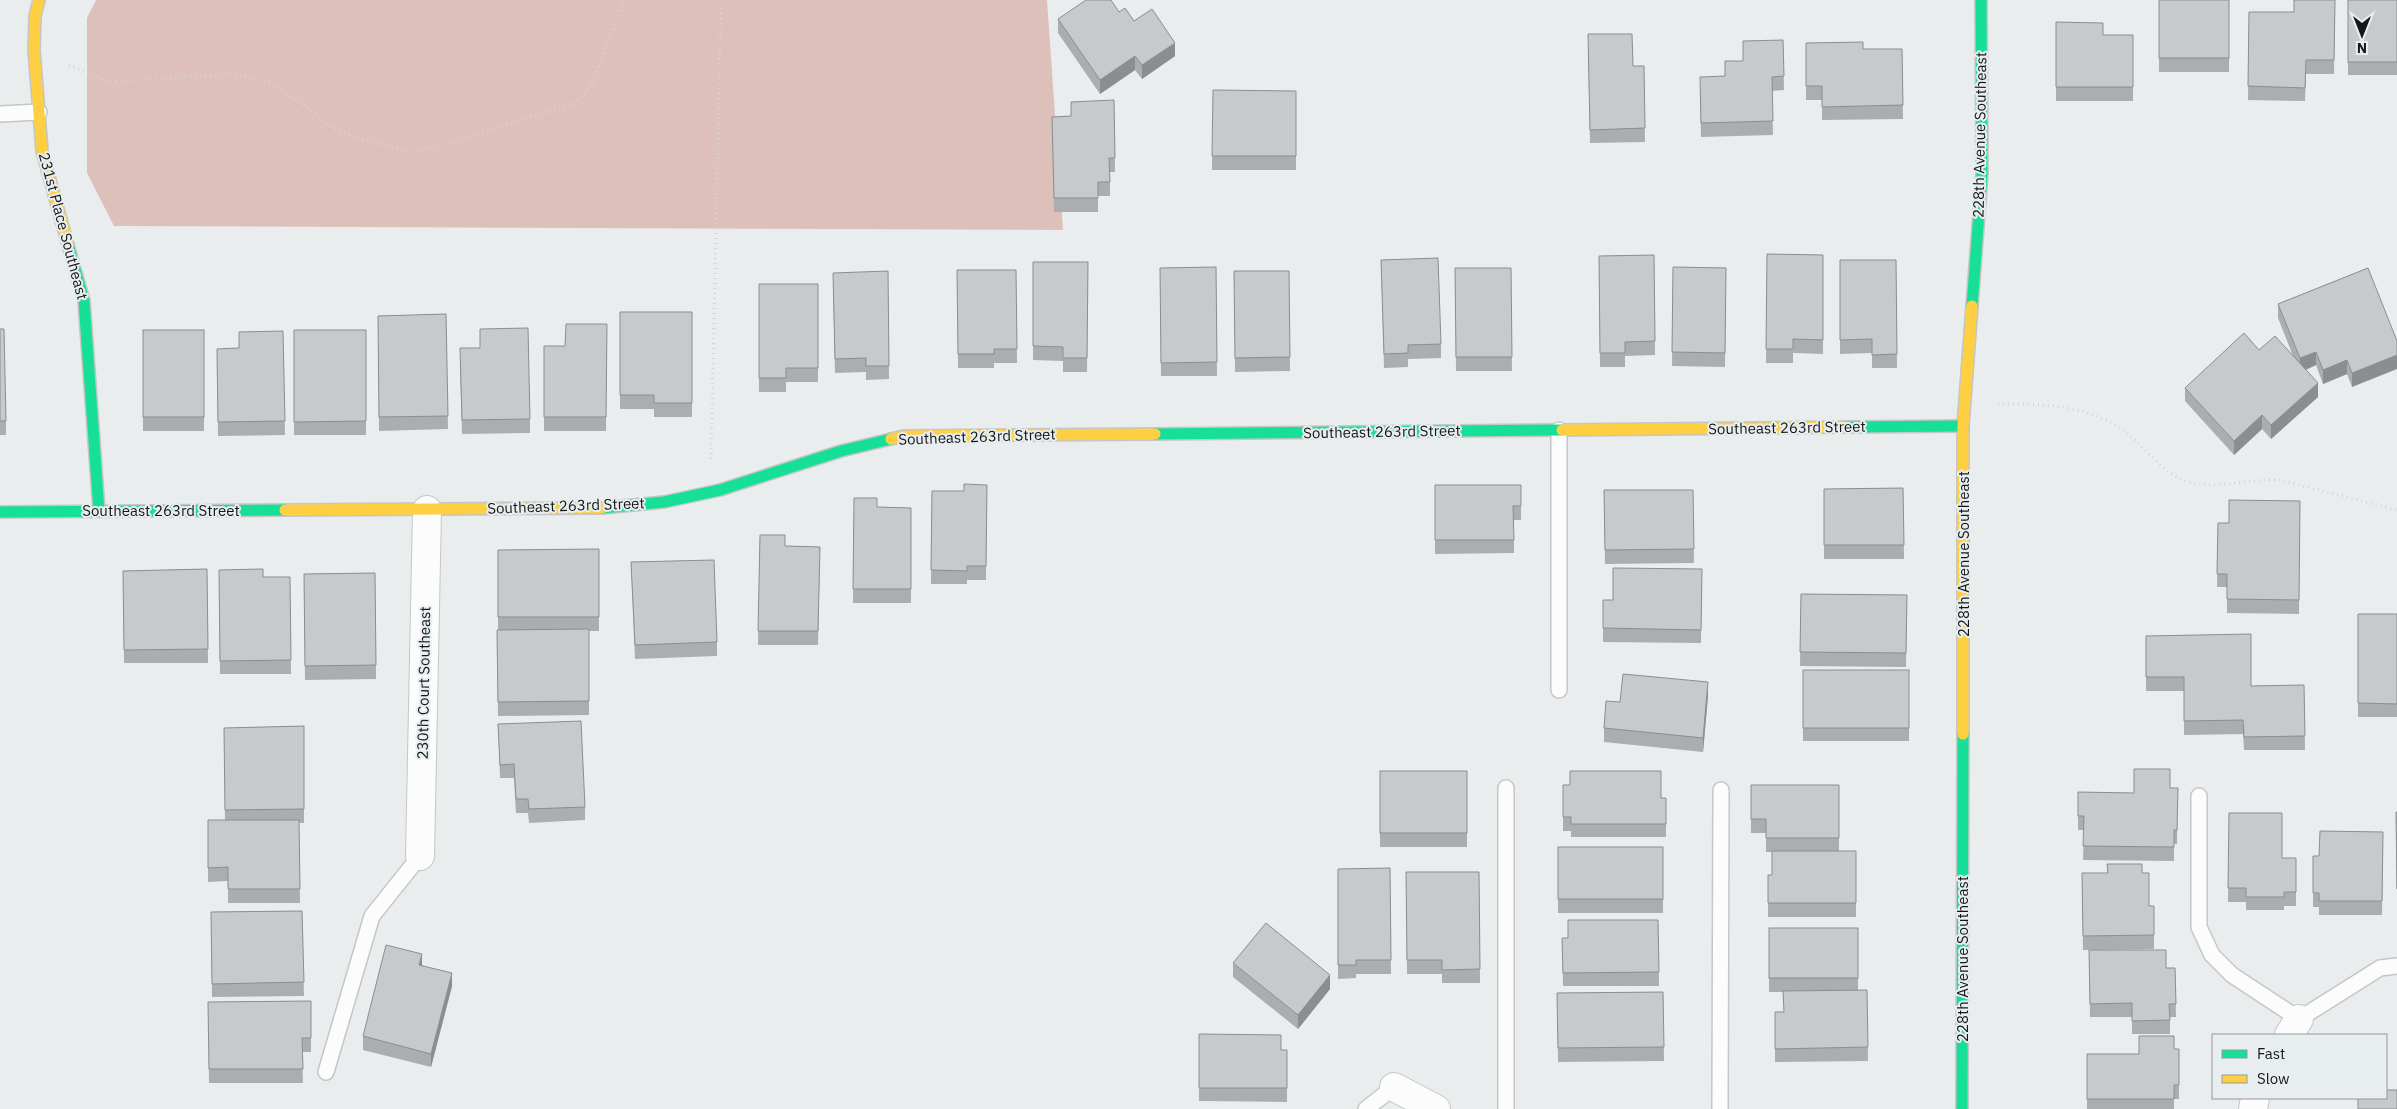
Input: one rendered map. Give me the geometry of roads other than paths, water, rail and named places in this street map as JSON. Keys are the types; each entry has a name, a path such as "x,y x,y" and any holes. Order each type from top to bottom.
{"street":[{"name":"231st Place Southeast","path":"39,0 35,16 34,50 42,151 84,301 99,511"},
{"name":"228th Avenue Southeast","path":"1962,1109 1964,774 1963,426 1982,173 1981,0"},
{"name":"Southeast 263rd Street","path":"0,512 599,508 664,502 710,492 841,451 904,436 1963,426"},
{"name":"230th Court Southeast","path":"420,856 427,510"},
{"path":"1394,1087 1436,1109"}],"lane":[{"path":"0,114 39,112"},
{"path":"1559,430 1559,690"},
{"path":"1506,788 1506,1109"},
{"path":"1720,1109 1721,790"},
{"path":"2198,796 2199,927 2212,955 2232,975 2294,1027 2380,968 2397,966"},
{"path":"326,1072 372,916 420,856"},
{"path":"1366,1109 1394,1087"}]}
